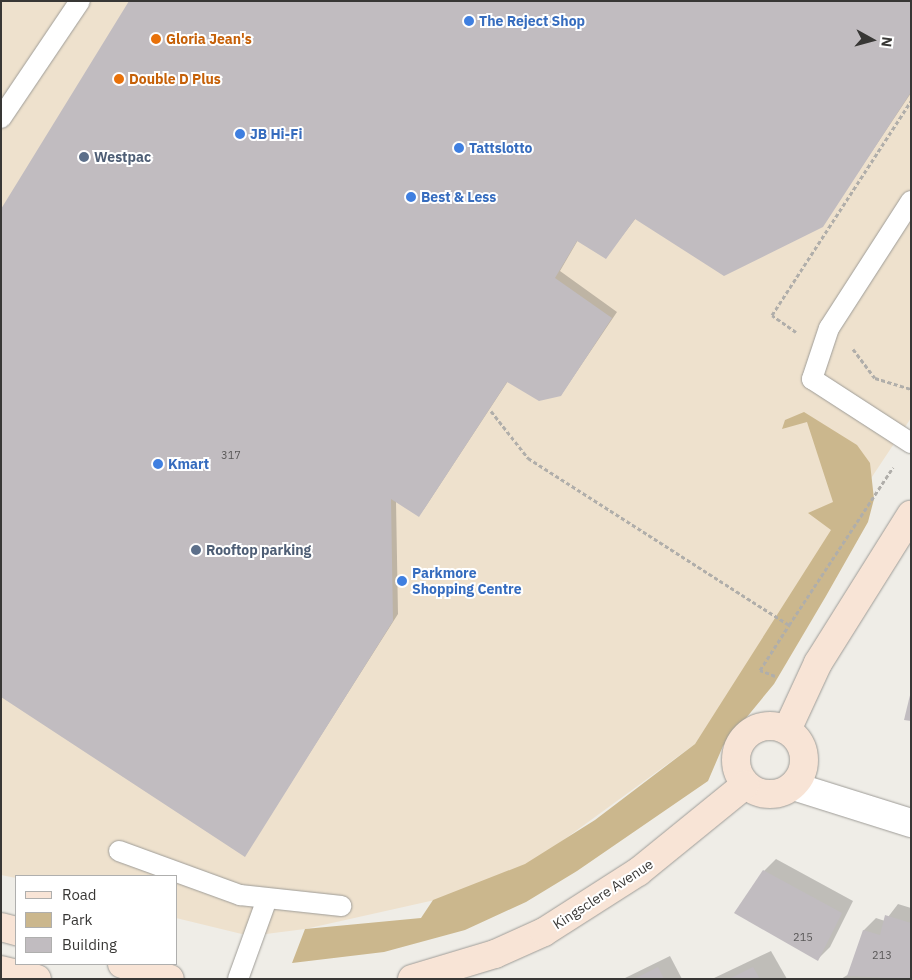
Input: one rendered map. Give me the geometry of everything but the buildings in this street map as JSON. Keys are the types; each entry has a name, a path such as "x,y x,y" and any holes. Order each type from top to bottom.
{"main road":[{"path":"786,730 818,663 911,515"},
{"path":"770,726 786,730 804,752 803,770 793,786 769,795 745,784 736,760 746,736 770,726"},
{"name":"Kingsclere Avenue","path":"412,979 495,954 552,927 638,872 745,784"},
{"path":"1,927 15,931"},
{"path":"125,965 170,979"},
{"path":"1,970 36,979"}],"street":[{"path":"793,786 911,823"}],"lane":[{"path":"1,118 80,1"},
{"path":"910,443 812,380 829,328 911,201"},
{"path":"119,851 198,883 267,899 341,906"},
{"path":"238,979 267,899"}],"path":[{"path":"491,411 528,458 789,625 910,443"}],"shaded area":[{"name":"Parkmore Shopping Centre","path":"1,1 911,1 911,418 695,744 502,885 305,929 250,936 178,918 178,875 15,875 15,878 1,875"}],"green space":[{"path":"804,412 857,445 870,463 874,499 868,522 826,596 774,684 723,746 708,781 577,871 526,902 465,930 384,952 292,963 305,929 421,918 433,900 525,864 595,820 695,744 831,530 808,513 833,502 807,422 782,429 785,420"}],"place":[{"name":"The Reject Shop","path":"469,21"},
{"name":"Gloria Jean's","path":"156,39"},
{"name":"Double D Plus","path":"119,79"},
{"name":"JB Hi-Fi","path":"240,134"},
{"name":"Tattslotto","path":"459,148"},
{"name":"Westpac","path":"84,157"},
{"name":"Best & Less","path":"411,197"},
{"name":"Kmart","path":"158,464"},
{"name":"Rooftop parking","path":"196,550"},
{"name":"Parkmore Shopping Centre","path":"402,581"}]}
